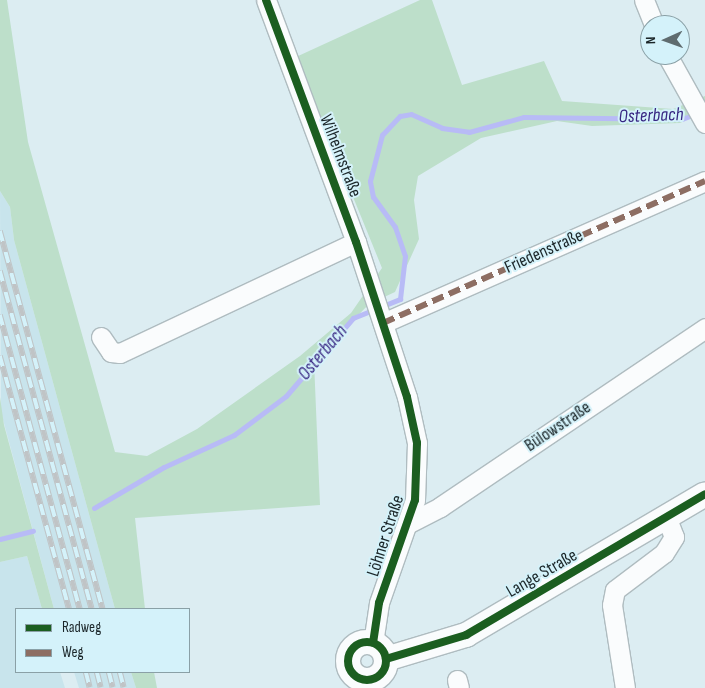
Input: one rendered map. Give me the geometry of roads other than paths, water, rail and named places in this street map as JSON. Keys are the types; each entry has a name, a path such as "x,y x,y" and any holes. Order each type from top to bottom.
{"street":[{"name":"Wilhelmstraße","path":"266,0 356,242 381,317"},
{"path":"644,0 650,15"},
{"path":"673,65 705,123"},
{"name":"Friedenstraße","path":"381,317 705,181"},
{"path":"101,337 111,352 120,353 356,242"},
{"name":"Löhner Straße","path":"379,651 379,603 409,523 418,481 416,443 381,317"},
{"name":"Bülowstraße","path":"409,523 440,507 705,328"},
{"name":"Lange Straße","path":"379,651 466,635 667,519 705,494"},
{"path":"625,688 612,605 615,590 664,554 674,537 667,519"},
{"path":"361,643 379,651 379,676 353,683 348,668 348,655 361,643"}],"waterway":[{"name":"Osterbach","path":"94,508 164,467 234,435 286,396 353,318 400,299 405,256 395,227 373,197 370,181 382,135 400,116 411,114 442,128 469,132 524,117 682,119 695,114"},
{"name":"Osterbach","path":"0,539 33,531"}],"railway":[{"path":"0,231 103,608"},
{"path":"0,271 92,608"},
{"path":"0,315 80,608"},
{"path":"0,356 69,608"},
{"path":"86,673 90,688"},
{"path":"97,673 101,688"},
{"path":"109,673 113,688"},
{"path":"120,673 124,688"}]}
